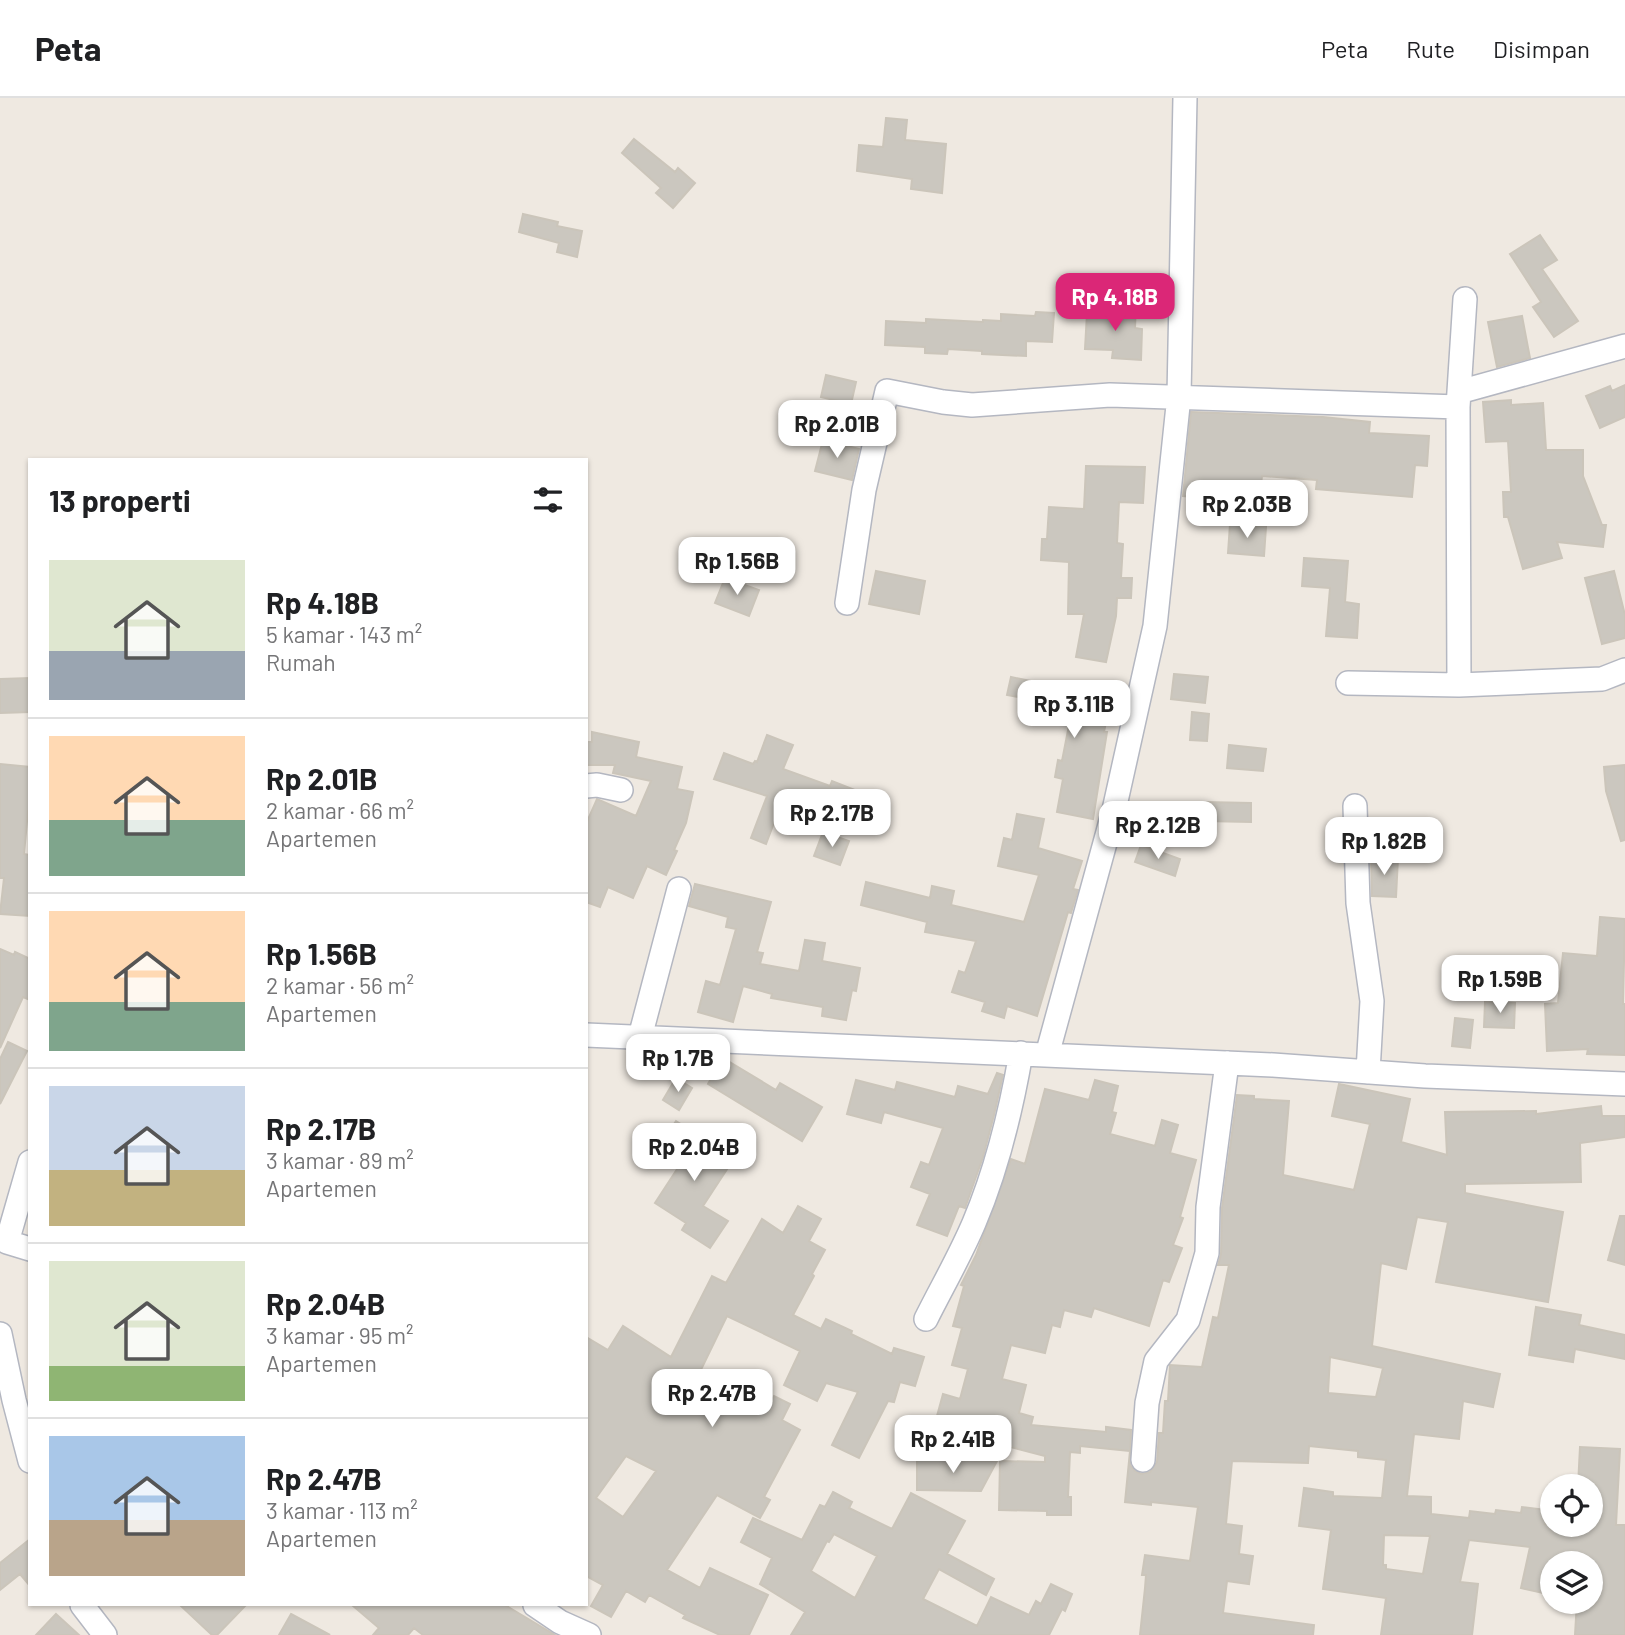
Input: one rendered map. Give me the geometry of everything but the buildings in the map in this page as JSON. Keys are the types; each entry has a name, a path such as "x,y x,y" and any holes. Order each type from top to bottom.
{"street":[{"path":"1047,1055 1114,810 1155,625 1179,396 1185,98"},
{"path":"1459,685 1459,400 1465,299"},
{"path":"847,603 864,490 887,391 972,405 1110,395 1459,400 1625,346"},
{"path":"1348,683 1459,685 1602,679 1625,670"},
{"path":"588,786 621,790"},
{"path":"1356,806 1358,903 1372,1001 1368,1072"},
{"path":"640,1037 679,889"},
{"path":"588,1035 1021,1053 1625,1084"},
{"path":"926,1319 974,1224 998,1158 1021,1053"},
{"path":"1143,1460 1147,1403 1156,1361 1188,1320 1207,1253 1208,1208 1227,1063"},
{"path":"28,1167 2,1242 28,1248"},
{"path":"0,1334 13,1400 28,1454"},
{"path":"83,1606 105,1635"},
{"path":"536,1606 560,1622 589,1635"}]}
